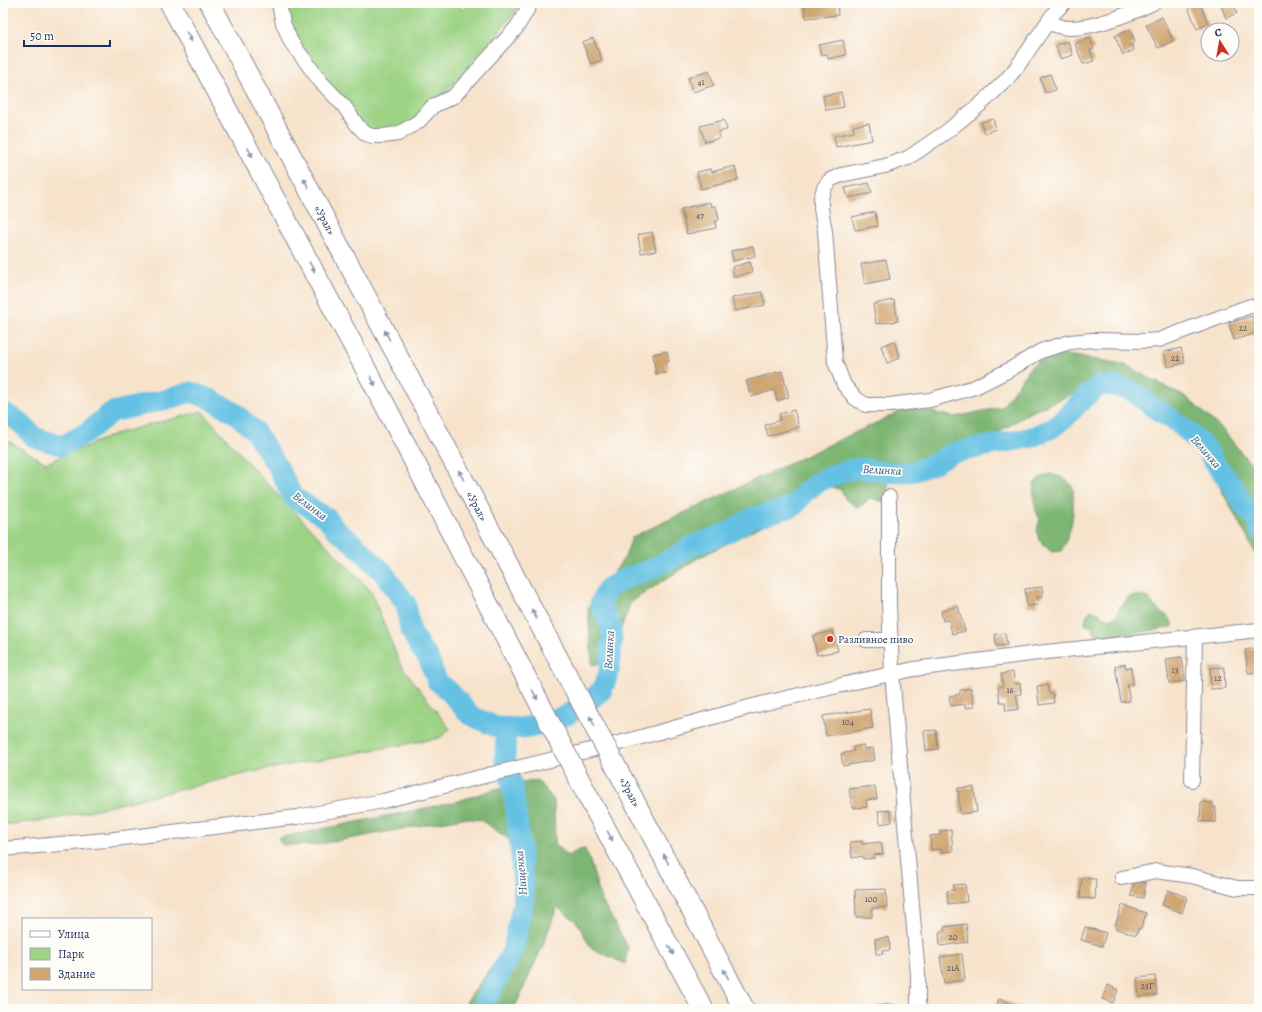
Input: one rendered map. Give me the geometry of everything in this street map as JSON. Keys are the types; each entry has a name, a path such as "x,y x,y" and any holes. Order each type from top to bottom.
{"highway":[{"path":"170,3 386,405 591,802 703,1009"},
{"name":"«Урал»","path":"210,3 744,1009"}],"street":[{"path":"280,3 283,23 295,48 321,82 344,106 357,125 366,134 372,136 398,134 418,122 433,106 454,96 517,27 531,3"},
{"path":"1064,3 1054,13 1017,67 1006,80 982,104 946,132 908,158 885,166 841,175 830,180 824,188 821,198 821,208 825,232 835,362 844,385 855,398 866,405 890,405 930,400 975,387 1009,370 1041,351 1070,342 1092,340 1159,340 1250,306"},
{"path":"1048,23 1068,28 1085,26 1137,11 1153,3"},
{"path":"889,497 888,604 890,640 918,975 918,1004 920,1009"},
{"path":"3,849 106,840 297,817 383,801 482,778 648,736 753,706 892,673 1046,652 1195,638 1259,630"},
{"path":"1192,780 1195,638"},
{"path":"866,640 890,640"},
{"path":"1122,878 1156,871 1192,876 1237,888 1259,888"}],"green space":[{"path":"280,3 457,3 463,10 472,3 512,3 518,8 484,49 418,122 372,136 291,42"},
{"path":"1055,353 1123,364 1187,398 1223,430 1259,474 1259,556 1257,556 1208,465 1155,414 1108,378 1029,413 959,458 888,482 888,503 870,498 859,508 846,500 841,490 829,486 775,519 698,558 631,602 621,628 617,659 592,665 588,608 625,557 632,537 910,407 955,417 1002,407 1031,366"},
{"path":"202,411 258,474 371,591 400,664 450,729 440,738 257,771 56,819 3,825 3,438 46,463 118,433"},
{"path":"1050,474 1066,480 1073,488 1073,514 1069,533 1061,551 1052,552 1043,545 1038,538 1037,530 1040,519 1035,508 1033,493 1034,485 1037,481"},
{"path":"1139,595 1148,598 1154,606 1167,616 1172,623 1172,627 1124,635 1100,636 1094,633 1093,628 1085,624 1087,614 1091,610 1105,617 1113,618 1117,615 1120,606 1124,604 1126,599"},
{"path":"537,780 554,800 555,843 567,856 584,848 589,858 601,899 628,947 625,964 591,948 577,922 557,907 544,943 514,1009 465,1009 467,1001 502,953 506,939 515,891 512,869 513,854 510,840 481,820 463,818 315,845 282,845 278,838 455,802 495,789"}],"building":[{"path":"837,3 838,15 806,18 804,6"},
{"path":"1191,3 1200,3 1207,22 1200,22 1200,28 1197,29 1187,5"},
{"path":"1220,3 1233,3 1237,13 1226,18"},
{"path":"1162,17 1173,41 1158,48 1146,25"},
{"path":"1130,30 1135,42 1131,44 1134,50 1123,55 1115,36"},
{"path":"593,38 602,60 591,64 582,42"},
{"path":"1090,38 1094,49 1090,50 1094,61 1083,64 1075,44"},
{"path":"843,40 846,55 828,59 827,54 821,55 819,45"},
{"path":"1068,41 1073,55 1060,59 1056,45"},
{"path":"709,71 714,85 693,92 688,78"},
{"path":"1050,74 1056,90 1045,93 1040,78"},
{"path":"841,92 844,107 826,110 823,96"},
{"path":"993,119 996,129 984,133 981,122"},
{"path":"724,120 727,130 718,132 720,138 705,142 700,126"},
{"path":"869,123 872,140 836,147 834,136 854,132 853,126"},
{"path":"735,166 738,180 701,189 697,172 711,169 711,172"},
{"path":"869,183 872,193 848,198 845,188"},
{"path":"710,202 711,207 716,206 719,220 715,221 716,228 687,234 681,209"},
{"path":"875,212 878,226 855,230 852,217"},
{"path":"652,232 656,251 641,253 638,235"},
{"path":"753,246 755,256 733,261 731,251"},
{"path":"886,260 890,279 865,284 861,264"},
{"path":"750,262 752,272 734,277 732,267"},
{"path":"762,292 765,305 735,311 732,298"},
{"path":"894,300 898,321 876,324 873,304"},
{"path":"1252,316 1257,333 1234,340 1229,323"},
{"path":"894,341 900,358 887,363 881,346"},
{"path":"1181,348 1185,363 1168,367 1164,352"},
{"path":"667,351 669,361 665,362 667,372 656,374 653,354"},
{"path":"782,371 789,397 777,401 774,390 751,397 746,381"},
{"path":"794,410 799,427 768,436 765,425 780,420 779,414"},
{"path":"1042,587 1043,597 1037,597 1038,605 1027,606 1025,589"},
{"path":"958,606 965,631 952,634 949,620 943,621 941,611"},
{"path":"833,631 838,651 817,655 813,636"},
{"path":"1005,633 1007,645 996,646 995,634"},
{"path":"1257,648 1259,672 1248,673 1245,650"},
{"path":"1182,657 1185,681 1169,683 1166,659"},
{"path":"1125,664 1126,668 1131,667 1133,684 1127,685 1130,701 1121,702 1115,666"},
{"path":"1224,667 1225,688 1211,689 1210,668"},
{"path":"1013,672 1015,684 1020,683 1021,694 1016,695 1019,709 1006,711 1005,702 1000,702 998,687 1003,686 1001,674"},
{"path":"1047,685 1049,694 1053,694 1054,703 1039,705 1037,686"},
{"path":"971,688 974,707 965,708 965,704 951,706 949,696 960,694 960,690"},
{"path":"870,709 873,728 826,736 823,716"},
{"path":"936,730 938,749 926,751 924,731"},
{"path":"863,745 864,749 873,748 875,760 843,766 841,754 854,751 853,747"},
{"path":"875,786 877,799 866,800 867,807 852,808 849,789"},
{"path":"974,787 977,812 960,814 958,788"},
{"path":"1201,802 1213,803 1213,807 1216,807 1215,822 1200,821"},
{"path":"890,810 892,822 880,824 878,811"},
{"path":"951,830 953,851 942,852 942,849 931,850 930,836 940,835 940,831"},
{"path":"862,841 862,844 881,842 883,854 873,855 874,858 863,859 863,856 852,858 850,842"},
{"path":"1082,878 1096,879 1095,899 1080,898"},
{"path":"1134,881 1146,883 1143,898 1131,896"},
{"path":"965,884 967,902 948,904 947,891 954,890 953,885"},
{"path":"886,889 887,907 872,908 872,917 856,917 855,890"},
{"path":"1168,890 1187,897 1182,913 1162,905"},
{"path":"1122,905 1146,913 1141,929 1139,928 1136,935 1116,929 1117,927 1115,926"},
{"path":"966,924 968,942 940,946 939,932 945,931 944,927"},
{"path":"1085,927 1106,933 1102,946 1081,940"},
{"path":"889,937 890,950 882,951 883,954 876,954 875,939"},
{"path":"962,954 965,980 944,983 940,957"},
{"path":"1155,976 1157,995 1139,997 1137,978"},
{"path":"1108,985 1118,990 1113,1003 1102,999"},
{"path":"999,999 1021,1007 1021,1009 995,1009"},
{"path":"893,1004 893,1009 876,1009 876,1006"}],"waterway":[{"name":"Велинка","path":"3,412 20,422 34,437 63,446 87,432 112,412 191,392 210,399 235,413 254,430 278,467 293,497 327,518 335,529 353,543 382,571 406,604 410,629 420,648 428,657 437,681 449,691 470,715 496,727 521,728 534,726 567,715 602,690 609,672 612,638 610,624 600,604 607,589 627,577 645,572 680,554 689,547 729,532 751,518 794,506 806,491 818,482 841,472 860,468 892,473 915,471 933,464 952,453 1032,437 1052,428 1066,417 1097,387 1109,385 1132,391 1193,436 1206,449 1215,464 1236,490 1243,504 1258,521 1259,529"},
{"name":"Нищенка","path":"481,1009 513,950 524,897 513,789 505,758 506,729"}],"place":[{"name":"Разливное пиво","path":"830,639"}]}
